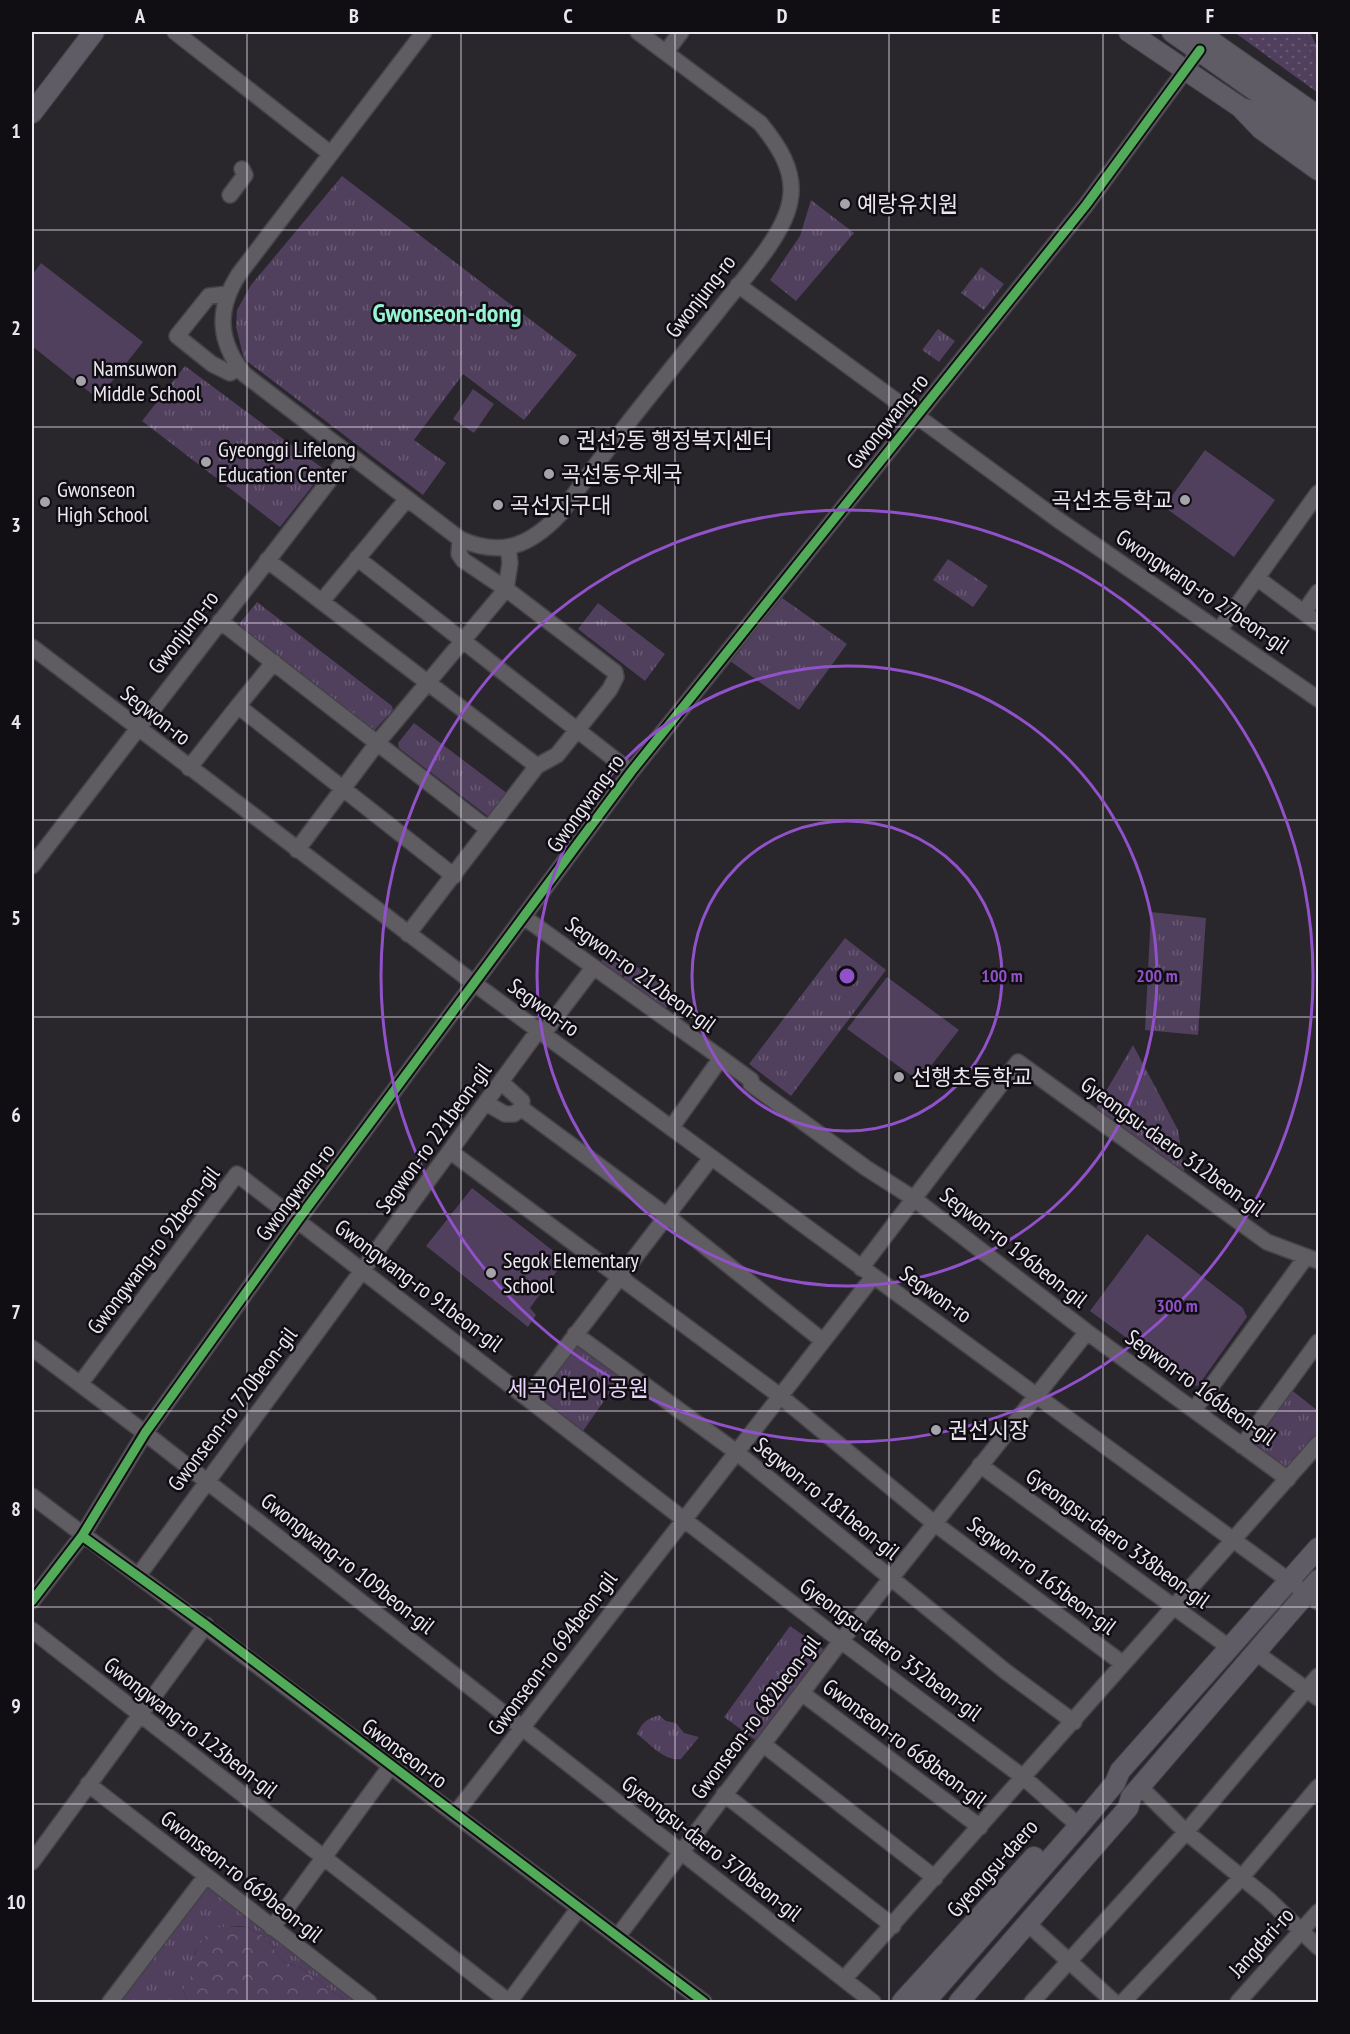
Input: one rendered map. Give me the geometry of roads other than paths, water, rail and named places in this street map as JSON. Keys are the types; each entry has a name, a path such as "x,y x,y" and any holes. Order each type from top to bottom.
{"main road":[{"path":"32,113 94,32"},
{"path":"1129,32 1240,107 1261,129 1318,170"},
{"path":"1172,32 1199,41 1318,116"},
{"path":"1199,41 1318,135"},
{"path":"1240,107 1270,118 1318,153"},
{"name":"Gyeongsu-daero","path":"925,2002 1108,1792 1120,1771 1318,1548"},
{"path":"959,2002 1128,1808 1135,1792 1256,1652 1314,1592"},
{"name":"Gyeongsu-daero","path":"902,2002 1108,1776 1120,1771"},
{"path":"941,2002 1098,1824 1120,1801 1135,1792"}],"street":[{"path":"175,32 331,154"},
{"name":"Gwonjung-ro","path":"424,32 266,238 227,294 223,313 224,332 233,360 239,368 460,539 486,548 508,547 524,543 543,532 561,513 738,285 787,215 791,199 788,166 774,141 760,123 638,32"},
{"path":"666,52 681,32"},
{"name":"Gwongwang-ro","path":"32,1601 81,1536 145,1433 298,1220 525,918 632,771 1086,205 1186,71 1199,41"},
{"path":"230,195 245,175 242,169"},
{"name":"Gwongwang-ro 27beon-gil","path":"738,285 1054,517 1220,629 1318,699"},
{"path":"227,294 209,297 177,336 212,364 230,373 239,368"},
{"name":"Gwonjung-ro","path":"32,866 349,455"},
{"path":"1220,629 1318,493"},
{"path":"322,601 407,500"},
{"path":"408,934 537,766 557,755 610,689 616,677 615,672 506,589 463,560 459,555 460,539"},
{"path":"297,850 378,742 465,641 506,589 510,563 508,547"},
{"path":"357,558 632,771"},
{"path":"267,560 537,766"},
{"path":"1257,578 1318,623"},
{"path":"1304,612 1318,592"},
{"path":"220,621 488,829"},
{"name":"Segwon-ro","path":"32,647 540,1033 1038,1394 1289,1580 1314,1592"},
{"path":"189,768 274,662"},
{"path":"238,706 454,876"},
{"name":"Segwon-ro 212beon-gil","path":"525,918 721,1059 671,1128"},
{"name":"Segwon-ro 221beon-gil","path":"364,1271 501,1082 593,968"},
{"path":"721,1059 866,1168 913,1198"},
{"name":"Segwon-ro 196beon-gil","path":"780,1396 823,1341 913,1198 1018,1062"},
{"name":"Gyeongsu-daero 312beon-gil","path":"1018,1062 1267,1242 1312,1259 1194,1410"},
{"path":"486,1103 505,1114 514,1114 521,1108 522,1101 501,1082"},
{"path":"521,1108 667,1216 823,1341"},
{"path":"451,1152 780,1396 934,1523"},
{"path":"528,1397 711,1158"},
{"name":"Gwongwang-ro 92beon-gil","path":"80,1384 237,1174 298,1220"},
{"name":"Segwon-ro 196beon-gil","path":"913,1198 1087,1332"},
{"name":"Gwongwang-ro 91beon-gil","path":"298,1220 684,1518"},
{"name":"Gwonseon-ro 720beon-gil","path":"138,1576 206,1481 364,1271"},
{"path":"1038,1394 1087,1332"},
{"name":"Segwon-ro 166beon-gil","path":"1087,1332 1288,1479"},
{"name":"Segwon-ro 181beon-gil","path":"575,1334 735,1451 892,1580"},
{"path":"1242,1446 1318,1342"},
{"name":"Gwongwang-ro 109beon-gil","path":"32,1348 145,1433 524,1729"},
{"name":"Segwon-ro 181beon-gil","path":"841,1641 892,1580 934,1523 1038,1394"},
{"name":"Gwonseon-ro 694beon-gil","path":"455,1814 524,1729 735,1451 780,1396"},
{"path":"1233,1539 1318,1444"},
{"name":"Gyeongsu-daero 338beon-gil","path":"980,1465 1230,1648"},
{"name":"Gwonseon-ro","path":"32,1496 81,1536 206,1625 390,1767 704,2002"},
{"name":"Gyeongsu-daero 352beon-gil","path":"684,1518 841,1641 1023,1777 1070,1818"},
{"name":"Segwon-ro 165beon-gil","path":"934,1523 1122,1663"},
{"name":"Segwon-ro 165beon-gil","path":"1023,1777 1074,1722 1122,1663 1233,1539"},
{"path":"892,1580 1074,1722"},
{"path":"32,1862 139,1713 206,1625"},
{"name":"Gwongwang-ro 123beon-gil","path":"32,1630 509,2002"},
{"name":"Gwonseon-ro 682beon-gil","path":"618,1936 841,1641"},
{"path":"1256,1652 1312,1694"},
{"path":"1032,2002 1312,1694 1318,1676"},
{"name":"Gwonseon-ro 668beon-gil","path":"803,1694 980,1827"},
{"name":"Gyeongsu-daero 370beon-gil","path":"524,1729 873,2002"},
{"path":"765,1744 935,1878"},
{"path":"272,1928 390,1767"},
{"name":"Gwonseon-ro 668beon-gil","path":"843,1979 893,1926 1023,1777"},
{"name":"Gwonseon-ro 669beon-gil","path":"88,1784 369,2002"},
{"path":"1123,2002 1240,1878 1318,1787"},
{"path":"1135,1792 1186,1832 1318,1947"},
{"path":"724,1794 893,1926"},
{"path":"111,2002 206,1876"},
{"path":"509,2002 579,1908"},
{"name":"Jangdari-ro","path":"1238,2002 1318,1912"},
{"path":"1027,1923 1114,2002"}],"place":[{"name":"예랑유치원","path":"845,204"},
{"name":"Namsuwon Middle School","path":"81,381"},
{"name":"권선2동 행정복지센터","path":"564,440"},
{"name":"Gyeonggi Lifelong Education Center","path":"206,462"},
{"name":"곡선동우체국","path":"549,474"},
{"name":"곡선초등학교","path":"1185,500"},
{"name":"Gwonseon High School","path":"45,502"},
{"name":"곡선지구대","path":"498,505"},
{"name":"선행초등학교","path":"899,1077"},
{"name":"Segok Elementary School","path":"491,1273"},
{"name":"권선시장","path":"936,1430"}],"district":[{"name":"Gwonseon-dong","path":"447,313"}],"park label":[{"name":"세곡어린이공원","path":"578,1388"}]}
